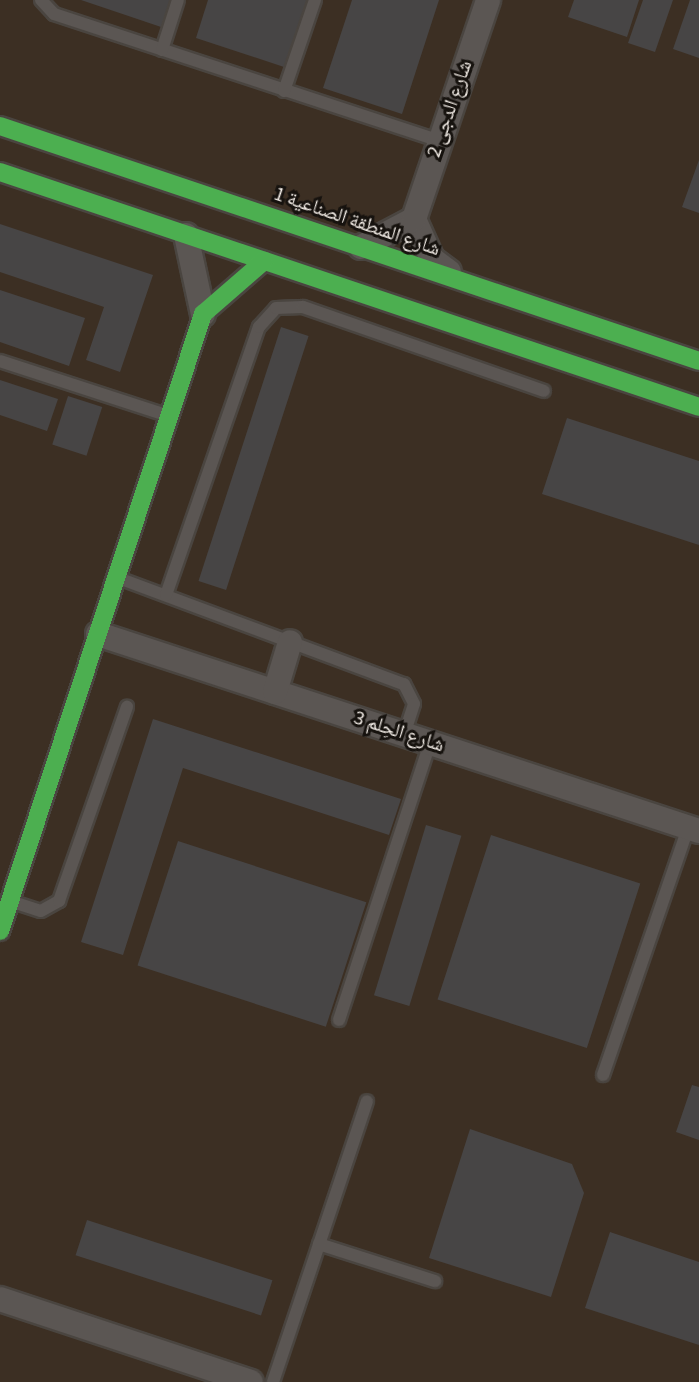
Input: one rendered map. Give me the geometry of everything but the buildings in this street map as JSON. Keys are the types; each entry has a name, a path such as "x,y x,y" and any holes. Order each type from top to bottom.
{"street":[{"name":"شارع الدجى 2","path":"414,219 438,140 488,0"},
{"name":"شارع المنطقة الصناعية 1","path":"0,126 699,361"},
{"path":"0,172 699,407"},
{"path":"361,247 414,219 432,259 457,279"},
{"path":"0,931 203,314 186,235"},
{"path":"203,314 264,261"},
{"name":"شارع الحِلم 3","path":"98,634 693,830"},
{"path":"275,692 290,642"},
{"path":"0,1299 251,1382"}],"lane":[{"path":"41,0 54,14 438,140"},
{"path":"162,50 178,0"},
{"path":"284,91 315,0"},
{"path":"166,595 259,327 276,308 303,307 544,391"},
{"path":"0,361 169,416"},
{"path":"117,577 404,684 414,704 404,734"},
{"path":"10,901 41,911 59,901 127,707"},
{"path":"339,1020 430,743"},
{"path":"603,1075 693,830"},
{"path":"273,1382 367,1101"},
{"path":"319,1244 435,1281"}],"shaded area":[{"path":"0,0 699,0 699,1382 0,1382"}],"traffic: fast":[{"path":"0,126 699,361"},
{"path":"0,172 699,407"},
{"path":"0,931 203,314 264,261"}]}
